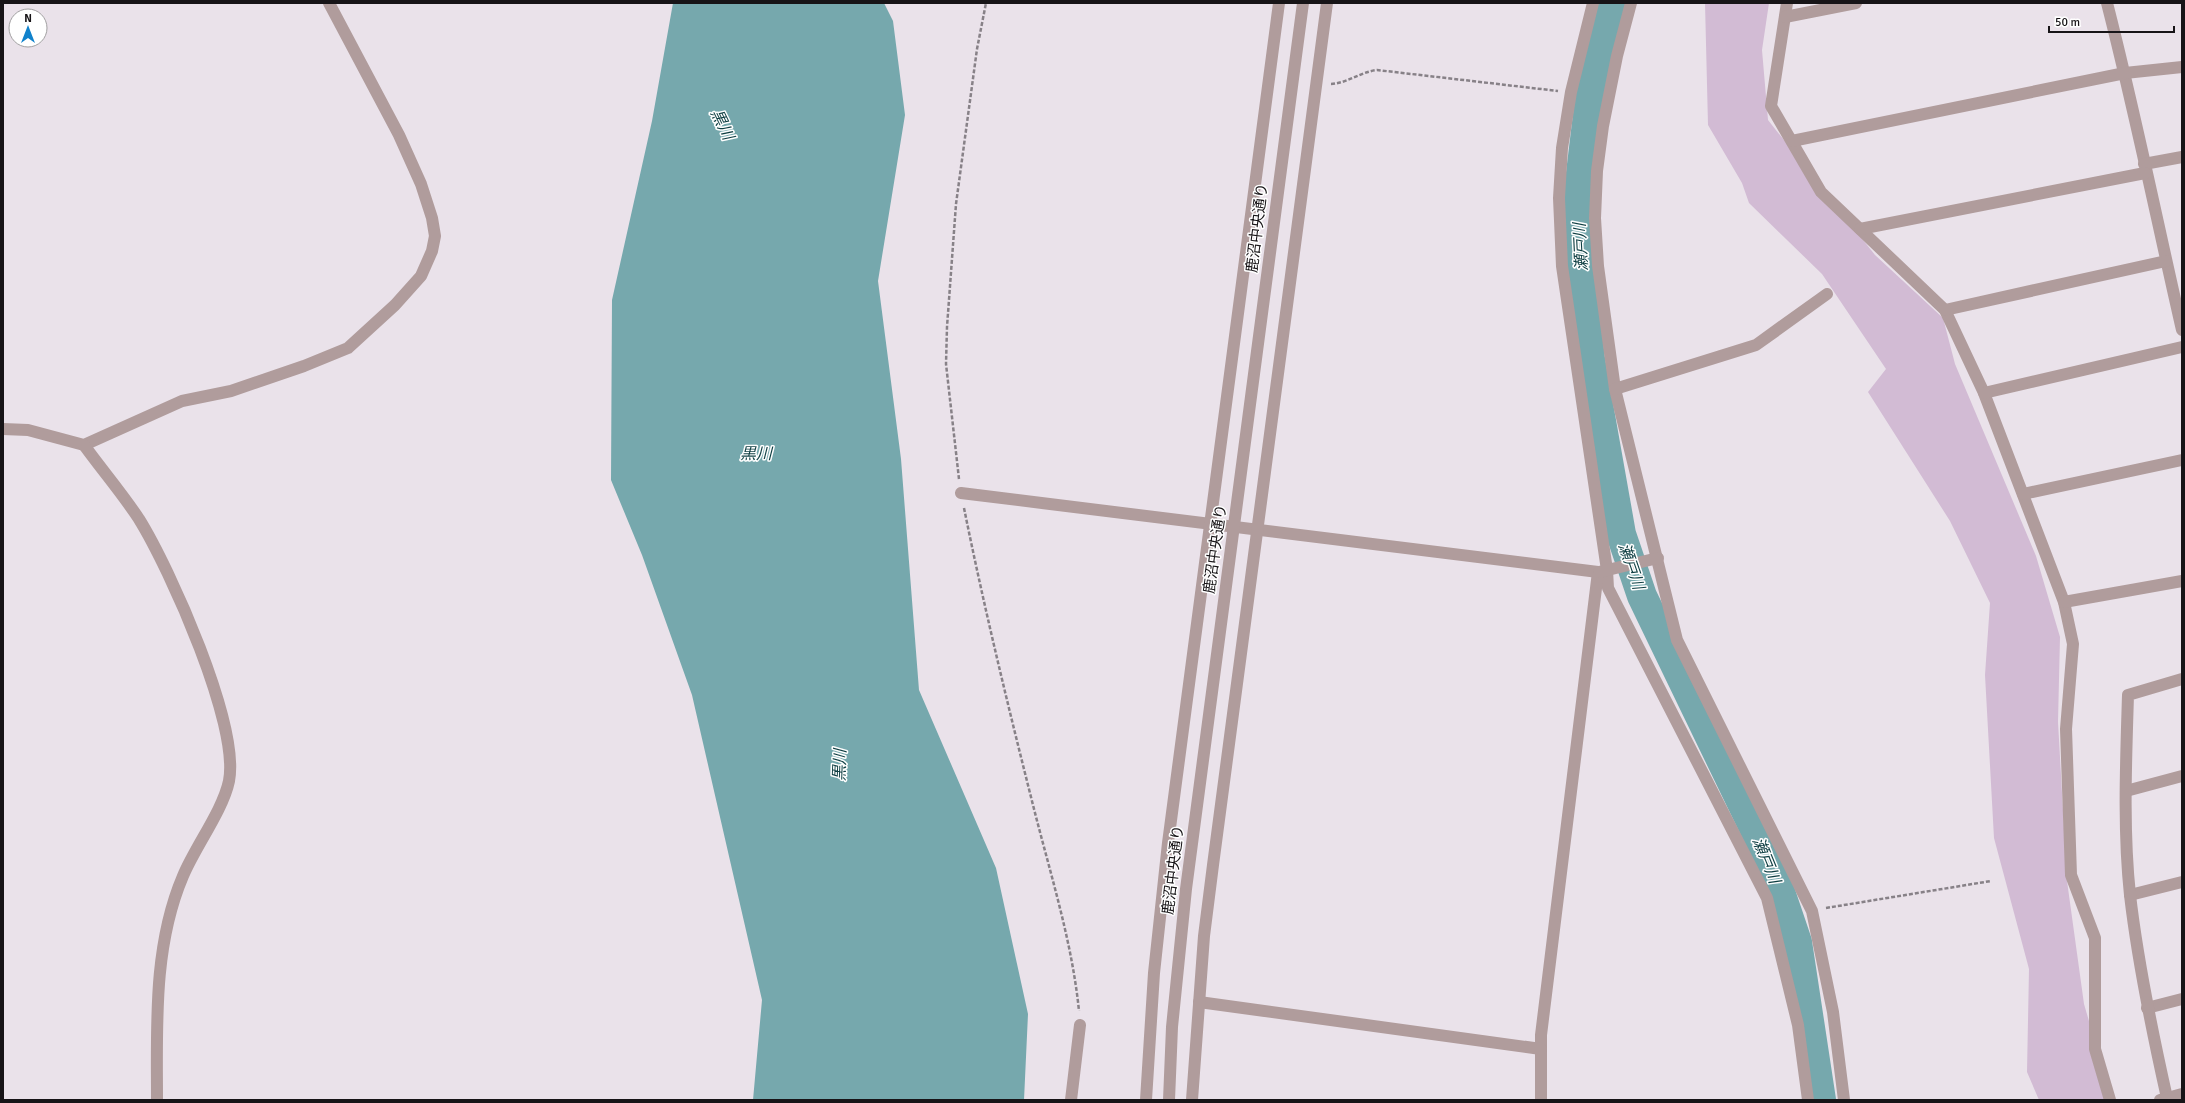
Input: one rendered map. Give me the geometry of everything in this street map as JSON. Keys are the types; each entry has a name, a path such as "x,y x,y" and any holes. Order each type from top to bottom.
{"street":[{"path":"84,445 182,401 231,391 304,366 348,348 394,305 421,276 432,251 435,236 432,218 421,184 399,135 329,3"},
{"path":"1146,1100 1153,981 1161,909 1279,3"},
{"name":"鹿沼中央通り","path":"1168,1100 1172,1027 1186,889 1303,3"},
{"path":"1192,1100 1199,1002 1213,865 1327,3"},
{"path":"1593,3 1570,92 1562,148 1559,198 1562,266 1603,571 1608,588 1767,898 1798,1026 1808,1100"},
{"path":"1631,3 1606,111 1597,171 1595,218 1598,266 1616,389 1677,640 1812,911 1833,1012 1844,1100"},
{"path":"1787,3 1771,106 1821,192 1945,310 1984,393 2064,602 2073,644 2066,729 2072,875 2095,938 2095,1049 2110,1100"},
{"path":"1785,17 1856,3"},
{"path":"2107,3 2125,73 2182,330"},
{"path":"1792,141 2125,73 2182,67"},
{"path":"1860,229 2145,168 2182,157"},
{"path":"1945,310 2166,261"},
{"path":"1616,389 1756,345 1827,294"},
{"path":"1984,393 2182,347"},
{"path":"3,429 28,430 84,445 139,519 179,598 210,677 229,744 229,780 221,802 182,877 168,921 157,999 157,1100"},
{"path":"2023,494 2182,460"},
{"path":"961,493 1603,571 1658,558"},
{"path":"1541,1100 1541,1035 1603,571"},
{"path":"2064,602 2182,581"},
{"path":"2182,679 2128,695 2126,791 2130,895 2147,1008 2163,1099 2182,1094"},
{"path":"2126,791 2182,776"},
{"path":"2130,895 2182,882"},
{"path":"2147,1008 2182,999"},
{"path":"1199,1002 1541,1049"},
{"path":"1071,1100 1080,1025"}],"path":[{"path":"986,3 977,49 956,204 947,327 946,364 961,493 1033,805 1061,911 1076,982 1080,1025"},
{"path":"1316,84 1339,83 1368,71 1377,70 1570,92"},
{"path":"1812,911 1991,880"}],"shaded area":[{"path":"1705,3 1769,3 1762,50 1768,120 1875,255 1943,318 1955,364 2036,556 2060,637 2058,722 2067,881 2084,1004 2112,1100 2039,1100 2027,1072 2029,969 1994,838 1985,675 1990,603 1950,521 1868,392 1886,369 1822,274 1749,203 1742,183 1708,125"}],"water":[{"name":"黒川","path":"673,3 884,3 893,21 905,115 878,281 901,459 919,690 996,868 1028,1014 1024,1100 753,1100 762,1000 692,695 642,555 611,480 612,300 652,121"}],"waterway":[{"name":"瀬戸川","path":"1612,3 1592,81 1579,190 1578,245 1590,359 1621,534 1642,596 1769,859 1797,942 1821,1100"}]}
